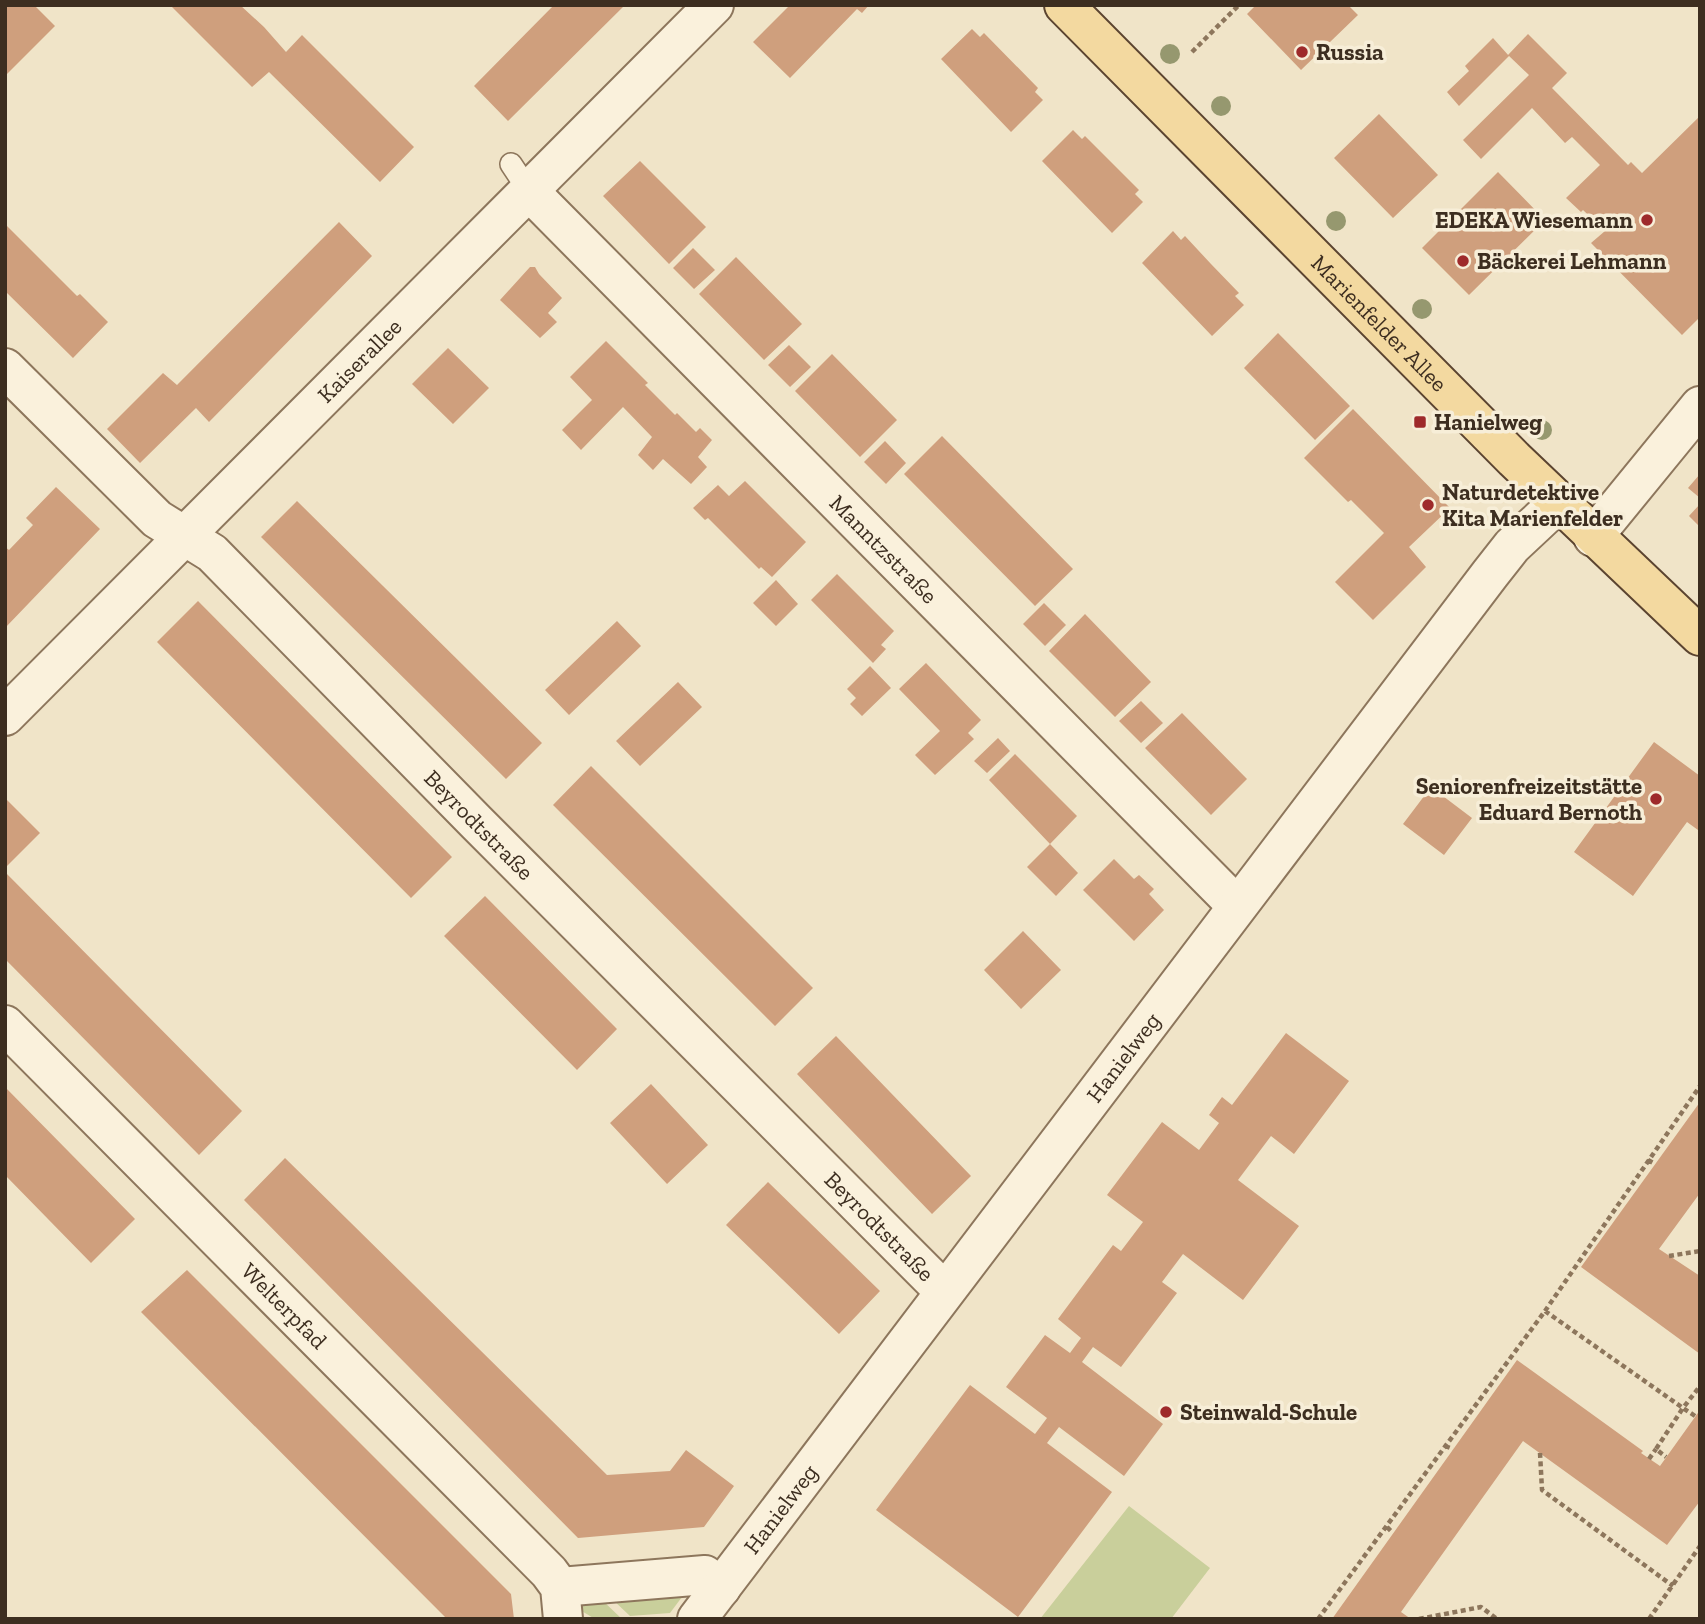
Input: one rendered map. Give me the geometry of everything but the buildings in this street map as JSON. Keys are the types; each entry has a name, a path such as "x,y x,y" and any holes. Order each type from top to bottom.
{"main road":[{"name":"Marienfelder Allee","path":"1064,5 1558,503 1700,636"}],"street":[{"name":"Kaiserallee","path":"5,716 184,536 520,178 714,5"},
{"name":"Manntzstraße","path":"520,178 1237,906"},
{"name":"Beyrodtstraße","path":"5,368 156,519 212,553 944,1291"},
{"path":"1594,537 1700,406"},
{"name":"Hanielweg","path":"697,1619 1512,546 1558,503"},
{"name":"Welterpfad","path":"5,1025 539,1562 562,1603 705,1575 720,1588"}],"path":[{"path":"1192,52 1239,5"},
{"path":"1318,1619 1545,1311 1700,1086"},
{"path":"1648,1160 1655,1164"},
{"path":"1669,1256 1700,1251"},
{"path":"1545,1311 1695,1416"},
{"path":"1649,1459 1700,1386"},
{"path":"1445,1446 1453,1449"},
{"path":"1656,1449 1666,1457"},
{"path":"1540,1454 1542,1490 1673,1586"},
{"path":"1387,1527 1393,1533"},
{"path":"1650,1619 1700,1546"},
{"path":"1419,1619 1481,1607 1497,1619"}],"green space":[{"path":"1129,1506 1210,1568 1171,1619 1040,1619"},
{"path":"685,1593 670,1613 630,1616 612,1599"},
{"path":"602,1600 622,1619 595,1619 575,1607 577,1604"}],"place":[{"name":"Russia","path":"1302,52"},
{"name":"EDEKA Wiesemann","path":"1647,220"},
{"name":"Bäckerei Lehmann","path":"1463,261"},
{"name":"Hanielweg","path":"1420,422"},
{"name":"Naturdetektive Kita Marienfelder","path":"1428,505"},
{"name":"Seniorenfreizeitstätte Eduard Bernoth","path":"1656,799"},
{"name":"Steinwald-Schule","path":"1166,1412"}]}
